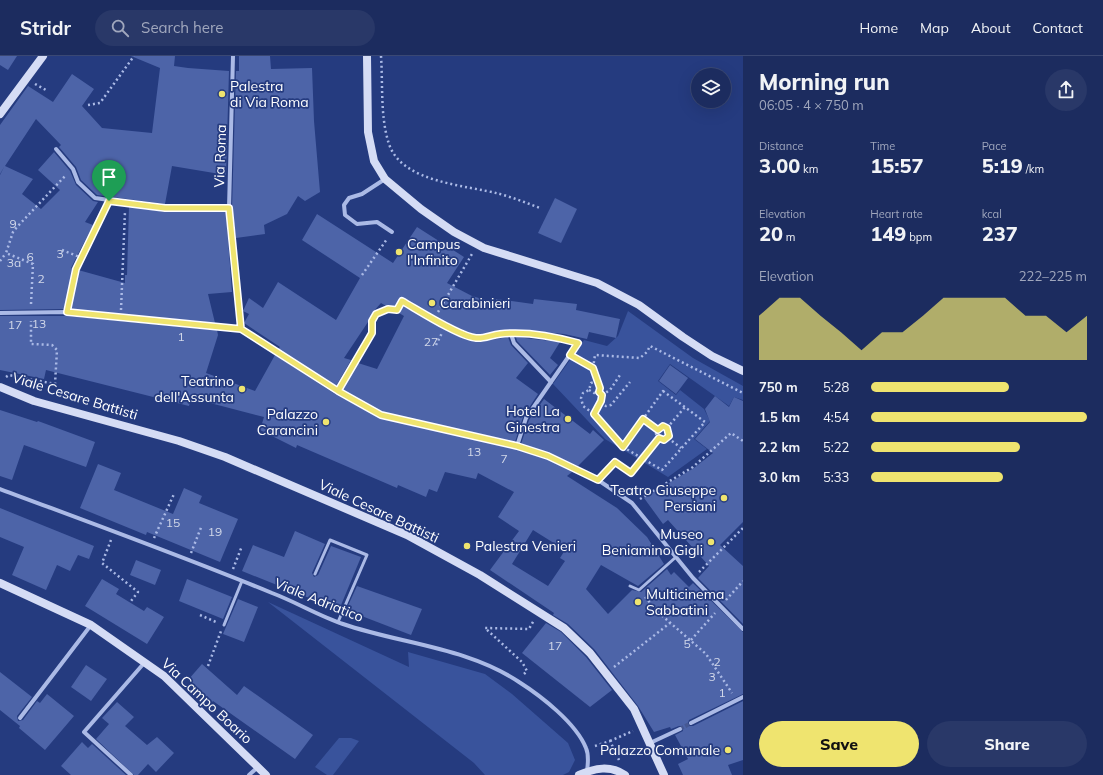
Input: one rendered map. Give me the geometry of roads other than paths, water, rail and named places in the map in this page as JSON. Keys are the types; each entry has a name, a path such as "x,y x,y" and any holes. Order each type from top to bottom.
{"street":[{"path":"0,114 43,56"},
{"name":"Via Roma","path":"234,56 229,208 241,329"},
{"path":"366,56 368,132 374,161 384,179 421,209 454,232 477,244 548,269 597,283 639,305 683,338 712,356 743,371"},
{"path":"56,149 73,169 78,182 95,198 165,208 229,208"},
{"path":"384,179 362,194 349,198 344,205 345,215 357,224 376,222 392,232"},
{"path":"338,391 372,333 372,321 376,314 388,309 397,310 402,301 434,319 474,338 484,338 499,334 511,334 550,336 578,343 526,418 517,446"},
{"path":"0,313 67,312 121,316 241,329 338,391 381,415 517,446 548,456 598,480 632,504 693,578 743,629"},
{"path":"511,334 514,343 550,382"},
{"name":"Viale Cesare Battisti","path":"0,387 34,401 179,441 232,460 407,535 480,575 564,628 606,672 634,710 664,775"},
{"name":"Viale Adriatico","path":"0,489 230,576 338,622 376,635 428,646 478,660 518,681 545,701 569,724 587,749 587,772"},
{"name":"Via Campo Boario","path":"0,583 91,625 145,662 164,676 266,775"},
{"path":"20,718 91,625"},
{"path":"131,775 84,732 145,662"},
{"path":"691,723 743,698"},
{"path":"650,744 680,729"},
{"path":"249,775 258,767"},
{"path":"579,775 608,768 618,770 625,775"}],"lane":[{"path":"598,480 615,462 631,473"},
{"path":"315,574 330,540 367,555 338,622"},
{"path":"630,586 639,590 676,558"},
{"path":"224,625 242,581"}],"tunnel":[{"path":"680,729 691,723"}],"place":[{"name":"Palestra di Via Roma","path":"222,94"},
{"name":"Campus l'Infinito","path":"399,252"},
{"name":"Carabinieri","path":"432,303"},
{"name":"Teatrino dell'Assunta","path":"242,389"},
{"name":"Hotel La Ginestra","path":"568,419"},
{"name":"Palazzo Carancini","path":"326,422"},
{"name":"Teatro Giuseppe Persiani","path":"724,498"},
{"name":"Museo Beniamino Gigli","path":"711,542"},
{"name":"Palestra Venieri","path":"467,546"},
{"name":"Multicinema Sabbatini","path":"638,602"},
{"name":"Palazzo Comunale","path":"728,750"}]}
